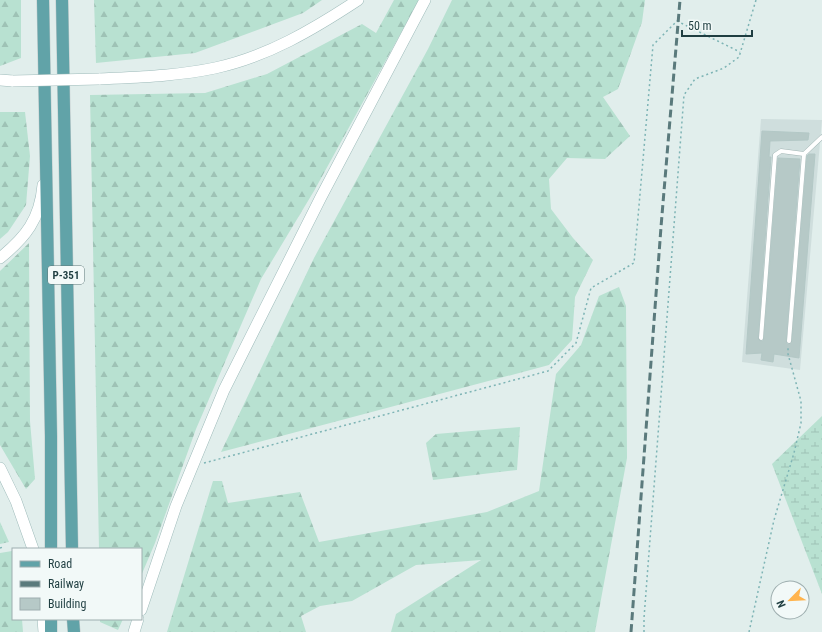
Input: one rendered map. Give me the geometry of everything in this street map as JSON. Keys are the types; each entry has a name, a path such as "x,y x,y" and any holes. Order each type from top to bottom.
{"main road":[{"name":"Р-351","path":"43,0 51,548"},
{"name":"Р-351","path":"62,0 72,548"},
{"path":"0,80 99,79 190,73 215,68 240,62 290,41 314,28 358,0"},
{"path":"142,607 176,506 224,390 307,225 425,0"},
{"path":"0,258 19,241 38,213 42,193 45,159"},
{"path":"0,468 16,501 32,548"},
{"path":"43,620 44,632"},
{"path":"51,620 51,632"},
{"path":"74,620 74,632"},
{"path":"134,632 138,620"}],"lane":[{"path":"789,341 804,154 822,137"},
{"path":"761,338 775,155 780,151 804,154"}],"path":[{"path":"644,632 684,95 695,79 724,68 739,57 756,0"},
{"path":"192,467 548,372 576,343 591,288 634,263 653,45 678,21 740,52"},
{"path":"749,632 774,520 794,454 801,424 801,401 788,354 789,341"}],"shaded area":[{"path":"761,119 822,120 800,370 742,362"}],"green space":[{"path":"0,0 21,0 21,58 0,66"},
{"path":"94,0 322,0 303,13 195,53 96,63"},
{"path":"394,0 419,0 314,191 261,279 196,429 155,543 142,574 142,548 99,548 90,95 205,93 267,74 362,24 376,33"},
{"path":"452,0 645,0 642,22 618,89 603,97 630,136 605,159 567,158 549,179 551,209 573,238 593,260 575,297 572,340 549,365 221,452 314,258 428,49"},
{"path":"0,112 25,112 30,156 26,205 8,232 0,239"},
{"path":"29,243 30,421 35,479 26,489 0,445 0,271"},
{"path":"619,287 626,306 627,458 595,632 391,632 396,614 481,560 416,565 352,601 320,606 301,616 306,632 167,632 213,481 222,481 228,503 300,492 319,542 487,512 539,491 556,374 581,345 599,296"},
{"path":"822,416 822,594 772,464"},
{"path":"520,427 517,470 433,480 426,443 436,434"},
{"path":"0,522 9,542 0,544"},
{"path":"12,551 12,620 22,620 23,632 0,632 0,553"},
{"path":"100,620 123,620 118,630 100,622"}],"building":[{"path":"762,131 809,133 808,140 770,141 769,157 771,157 758,338 760,341 763,341 764,338 778,158 800,159 786,341 787,344 789,344 792,341 807,156 809,154 815,154 799,358 774,354 773,362 761,360 762,353 746,354"}],"railway":[{"path":"631,632 661,227 680,0"}]}
